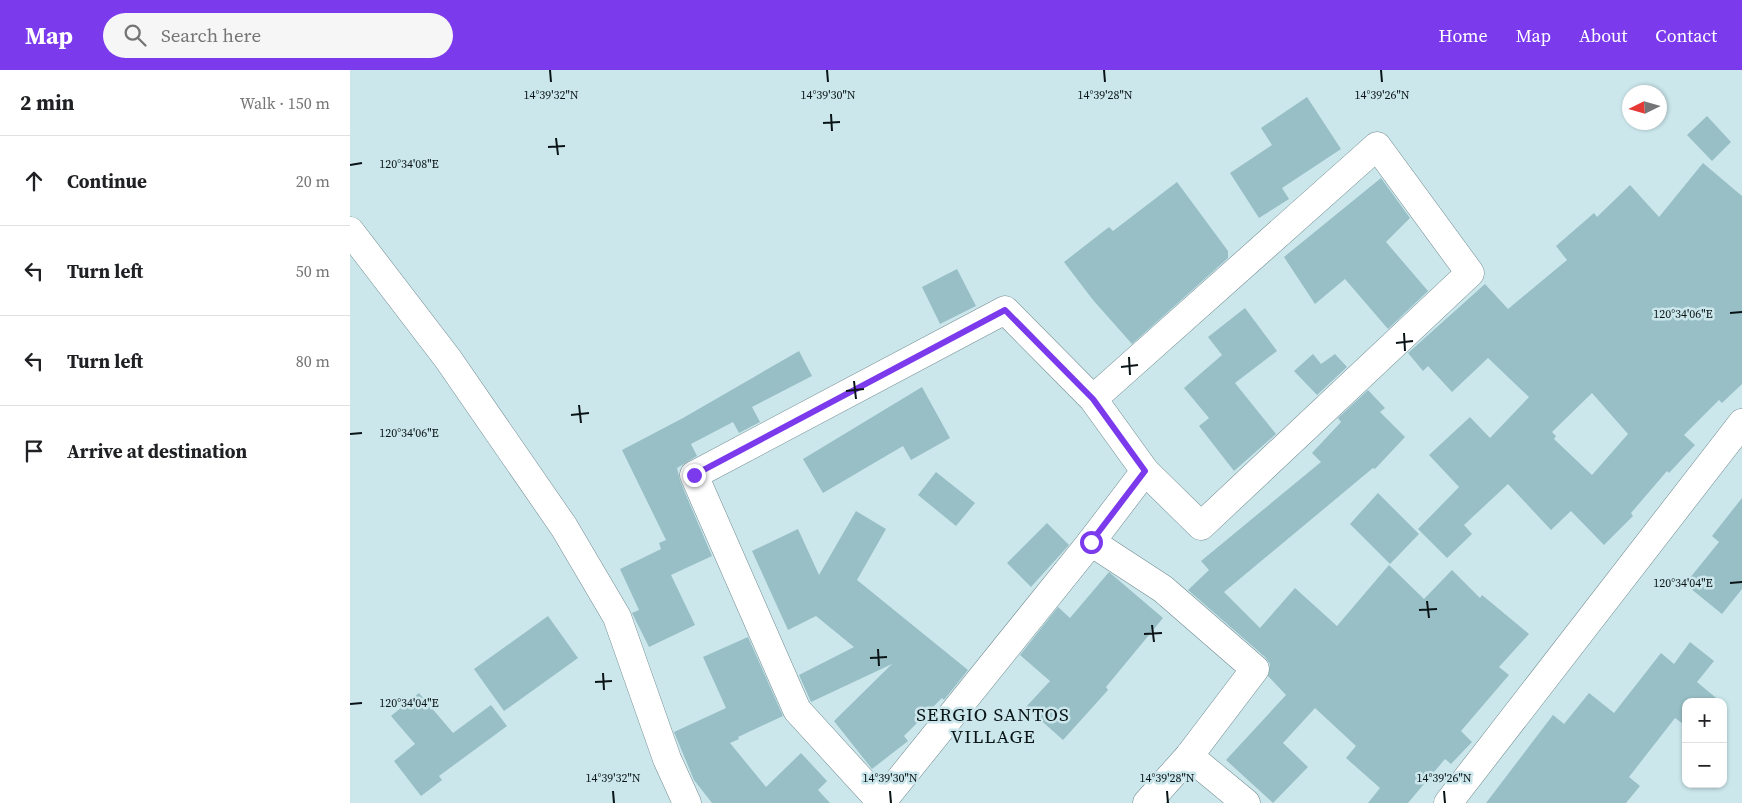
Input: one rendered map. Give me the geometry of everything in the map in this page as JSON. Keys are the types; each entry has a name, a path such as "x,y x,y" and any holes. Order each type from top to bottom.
{"street":[{"path":"1093,399 1377,146 1470,273 1201,526 1145,471 1093,399 1005,310 694,475 797,710 882,803 1091,542 1145,471"},
{"path":"350,231 448,359 564,527 598,584 617,617 667,759 687,803"},
{"path":"1448,803 1742,423"},
{"path":"1091,542 1162,589 1255,670 1189,756 1147,803"},
{"path":"1189,756 1246,803"}],"building":[{"path":"1307,97 1341,149 1282,188 1289,199 1259,218 1230,173 1272,145 1261,128"},
{"path":"1707,116 1731,142 1712,161 1687,135"},
{"path":"1703,163 1742,196 1742,384 1722,403 1719,400 1684,435 1695,445 1669,473 1667,471 1631,513 1633,516 1604,545 1571,511 1551,530 1508,484 1464,525 1472,534 1447,558 1418,529 1459,487 1429,455 1470,417 1490,438 1529,397 1488,358 1452,392 1428,366 1423,371 1408,353 1485,284 1508,309 1567,260 1556,246 1594,213 1597,217 1630,185 1659,217","holes":["1592,393 1628,434 1592,475 1554,439 1556,436 1552,432"]},
{"path":"1381,178 1410,218 1386,242 1428,291 1388,329 1345,279 1315,304 1284,257"},
{"path":"1177,182 1228,251 1228,258 1132,344 1093,300 1064,262 1109,227 1113,231"},
{"path":"957,269 976,306 940,324 922,287"},
{"path":"1245,308 1277,351 1235,383 1276,434 1234,471 1199,426 1209,418 1184,388 1222,355 1208,337"},
{"path":"799,351 812,376 752,407 760,422 739,433 733,422 691,444 697,456 677,468 680,481 712,556 671,575 695,625 649,647 632,613 639,610 620,569 661,549 659,543 666,540 622,450 683,418"},
{"path":"1313,354 1321,364 1335,354 1347,367 1317,395 1294,371"},
{"path":"922,387 950,438 911,460 903,446 823,493 803,459"},
{"path":"1368,390 1385,408 1380,412 1405,437 1375,469 1373,468 1224,592 1260,628 1295,588 1337,626 1389,565 1424,599 1452,570 1480,598 1482,595 1529,634 1499,667 1509,675 1461,731 1472,742 1451,764 1445,759 1408,803 1368,803 1380,788 1346,758 1356,746 1315,708 1283,743 1308,767 1273,803 1226,760 1286,695 1268,676 1270,664 1265,657 1188,590 1209,570 1201,561 1321,462 1312,453 1341,422 1338,418"},
{"path":"936,472 975,503 956,526 918,495"},
{"path":"1378,493 1419,534 1390,564 1350,524"},
{"path":"1742,498 1742,589 1722,614 1685,584 1719,542 1712,536"},
{"path":"856,511 886,529 857,580 968,670 944,700 942,698 904,736 908,741 872,769 834,721 892,664 811,702 799,675 854,647 816,616 788,630 752,551 798,529 819,575"},
{"path":"1047,523 1069,545 1031,587 1007,563"},
{"path":"1109,572 1163,618 1106,687 1108,690 1063,740 1026,707 1050,681 1020,655 1058,607 1070,618"},
{"path":"548,616 578,658 504,711 474,669"},
{"path":"748,637 783,716 738,737 739,739 730,743 766,787 801,753 827,781 818,790 830,803 712,803 694,780 674,732 726,708 703,657"},
{"path":"1690,642 1714,661 1697,682 1716,698 1682,698 1682,723 1675,718 1629,777 1640,786 1626,803 1486,803 1553,715 1564,724 1589,693 1614,713 1661,653 1674,664"},
{"path":"419,693 453,733 491,705 507,726 439,776 442,780 421,796 394,761 415,744 391,716"}],"district":[{"name":"SERGIO SANTOS VILLAGE","path":"993,725"}],"route":[{"path":"694,475 1005,310 1093,399 1145,471 1091,542"}]}
